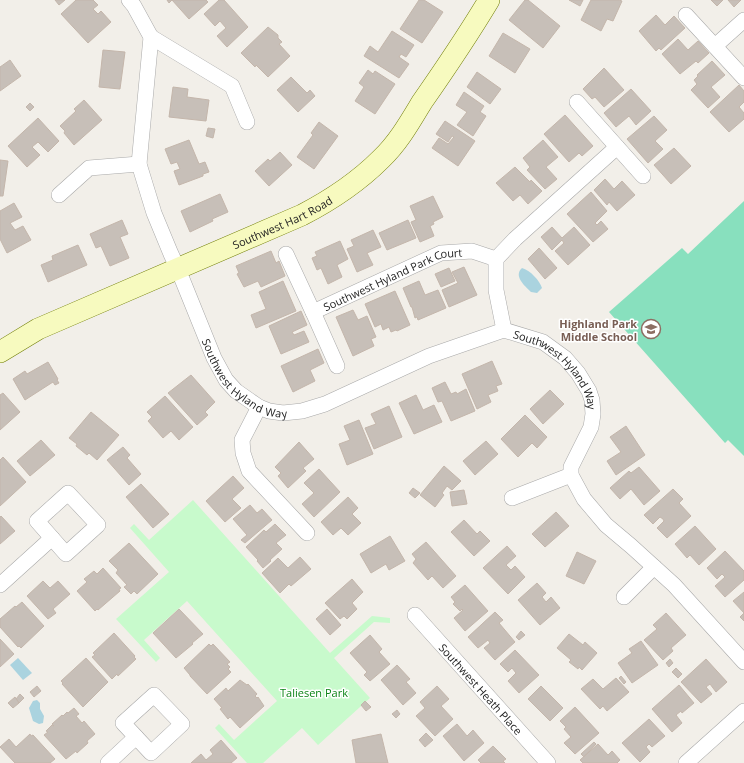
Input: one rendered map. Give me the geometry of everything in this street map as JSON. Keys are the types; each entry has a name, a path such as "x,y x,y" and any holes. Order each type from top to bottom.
{"street":[{"path":"129,0 134,6 151,37 232,86 247,122"},
{"name":"Southwest Hart Road","path":"0,352 38,329 302,215 340,193 362,177 382,159 394,144 455,54 489,0"},
{"path":"686,14 744,78"},
{"path":"715,46 744,20"},
{"name":"Southwest Hyland Way","path":"151,37 139,164 154,213 214,358 226,380 236,391 259,407 269,411 283,413 302,411 325,404 429,356 504,330 544,342 565,358 578,373 589,391 592,400 593,414 591,427 574,459 571,467 571,475"},
{"path":"577,102 642,176"},
{"path":"504,330 496,290 496,259 515,239 617,147"},
{"path":"59,195 89,168 139,164"},
{"name":"Southwest Hyland Park Court","path":"313,312 441,253 472,251 496,259"},
{"name":"Southwest Hyland Park Court","path":"286,254 337,366"},
{"path":"259,407 242,440 242,453 249,471 307,532"},
{"path":"512,498 571,475 584,499 606,525 674,585 744,662"},
{"path":"0,585 52,538"},
{"path":"624,597 654,567"},
{"name":"Southwest Heath Place","path":"415,615 548,763"},
{"path":"686,763 744,711"},
{"path":"108,763 136,737"}],"green space":[{"path":"744,201 744,456 728,440 725,443 609,312 682,248 688,254"},
{"name":"Taliesen Park","path":"193,500 330,653 372,616 390,618 390,623 374,622 334,658 370,698 318,745 302,728 263,763 247,763 215,728 219,724 234,740 277,701 187,601 144,640 160,658 156,662 116,619 169,572 130,528 134,524 149,540"}],"water":[{"path":"522,268 531,273 539,282 542,288 537,293 531,292 519,278"},
{"path":"18,658 32,673 23,680 10,665"},
{"path":"37,700 40,703 40,709 44,716 43,723 39,724 33,721 29,708 33,701"}],"building":[{"path":"55,0 65,0 59,5"},
{"path":"76,0 93,0 98,5 93,9 98,14 101,11 111,22 88,43 61,14"},
{"path":"172,0 206,0 208,2 189,19"},
{"path":"219,0 224,0 248,27 227,47 217,36 226,28 220,21 215,26 204,14"},
{"path":"419,0 424,0 443,12 422,43 400,29"},
{"path":"525,0 528,0 560,26 543,48 509,20"},
{"path":"569,0 583,0 580,6"},
{"path":"591,0 622,1 613,21 607,19 601,31 581,20"},
{"path":"711,0 723,0 717,6"},
{"path":"728,0 741,0 734,7"},
{"path":"656,15 665,25 674,16 685,28 661,50 659,48 656,51 639,31"},
{"path":"268,27 278,35 278,38 282,42 279,44 290,56 268,77 241,53"},
{"path":"392,31 414,45 406,57 401,54 399,57 409,64 399,78 364,56 370,46 378,52"},
{"path":"503,33 530,49 515,73 489,56"},
{"path":"678,39 688,50 698,41 709,53 698,63 696,61 680,74 662,54"},
{"path":"103,50 125,52 120,89 99,87"},
{"path":"10,60 21,76 0,91 0,67"},
{"path":"712,61 725,75 711,87 720,97 708,108 691,90 697,84 694,80 698,76 697,75"},
{"path":"604,68 624,90 604,107 595,97 592,99 583,89"},
{"path":"368,70 373,74 375,71 395,84 375,114 355,101 364,87 359,83"},
{"path":"477,72 501,89 490,104 467,87"},
{"path":"291,77 307,93 310,90 315,96 298,112 277,90"},
{"path":"739,85 744,91 744,102 739,107 744,113 744,119 729,132 710,112"},
{"path":"173,87 188,89 187,97 209,100 206,121 169,117"},
{"path":"631,89 651,111 636,125 629,116 616,127 604,113"},
{"path":"464,92 484,106 480,112 486,116 473,136 457,125 467,112 456,105"},
{"path":"84,100 102,120 74,145 60,126 76,111 74,109"},
{"path":"30,103 34,107 30,111 26,107"},
{"path":"565,115 593,146 582,156 579,153 569,162 544,134"},
{"path":"654,116 667,130 655,141 663,149 648,163 627,139"},
{"path":"38,118 59,141 48,152 38,142 32,147 40,155 27,167 8,146"},
{"path":"445,121 475,141 458,166 432,148 439,138 448,144 454,137 452,136 448,142 436,134"},
{"path":"319,122 338,136 314,169 297,157 313,135 311,133"},
{"path":"208,128 215,129 213,138 206,136"},
{"path":"189,140 199,164 205,162 209,172 203,174 203,176 179,185 174,171 180,169 177,162 171,164 165,149"},
{"path":"543,140 558,157 546,167 557,179 545,189 527,170 530,167 523,158"},
{"path":"674,148 691,166 671,184 654,165"},
{"path":"280,152 292,165 269,186 255,171 268,159 270,161"},
{"path":"0,160 8,161 3,196 0,196"},
{"path":"515,167 530,182 531,180 542,191 528,204 520,195 513,201 496,183"},
{"path":"605,179 614,189 622,181 635,195 617,211 609,202 607,205 594,190"},
{"path":"591,192 607,211 595,223 597,225 601,221 608,229 593,242 567,214"},
{"path":"220,194 228,212 212,219 213,221 190,232 181,211"},
{"path":"433,196 443,217 433,222 434,224 430,226 434,236 420,242 411,222 416,220 410,206"},
{"path":"14,203 22,217 10,223 15,230 23,226 31,240 7,253 0,239 0,211"},
{"path":"122,220 128,234 120,237 129,258 110,266 101,246 96,248 90,234"},
{"path":"408,220 416,238 387,250 379,233"},
{"path":"552,227 562,238 574,227 590,245 568,265 555,251 564,243 562,240 552,250 541,237"},
{"path":"373,230 381,247 367,253 373,265 357,272 347,249 354,246 351,240"},
{"path":"340,241 348,259 337,265 342,277 328,284 321,268 317,270 312,258 317,256 315,252"},
{"path":"78,245 87,265 48,282 41,265 53,260 52,256"},
{"path":"539,248 557,268 545,279 528,259"},
{"path":"271,251 276,263 279,261 285,276 261,287 258,281 244,287 237,274 239,273 236,266"},
{"path":"464,267 477,295 449,307 442,290 458,283 452,272"},
{"path":"449,268 455,281 441,287 435,274"},
{"path":"283,281 296,311 256,328 251,315 266,309 259,292"},
{"path":"419,281 425,295 438,290 446,308 418,320 417,317 415,318 412,307 403,288"},
{"path":"395,291 410,325 391,332 389,327 383,330 381,324 375,327 365,304"},
{"path":"353,310 358,320 367,316 376,337 371,339 374,346 353,356 336,317"},
{"path":"301,311 307,325 292,332 294,335 304,331 309,342 281,354 269,326"},
{"path":"318,349 324,363 310,370 315,381 293,392 281,366"},
{"path":"492,361 502,384 496,386 498,391 488,395 491,402 477,409 462,374"},
{"path":"48,362 59,383 55,385 53,382 25,400 13,379 25,371 27,374"},
{"path":"191,375 215,402 205,412 208,415 197,425 168,393"},
{"path":"445,382 451,394 456,392 457,394 466,389 475,411 451,421 442,401 438,402 432,388"},
{"path":"550,390 564,404 543,424 530,409"},
{"path":"3,393 20,412 0,430 0,395"},
{"path":"416,395 423,410 434,405 442,422 414,434 399,403"},
{"path":"165,396 193,427 179,440 171,431 163,438 148,421 152,417 147,412"},
{"path":"389,406 402,437 374,449 365,428 376,424 371,414"},
{"path":"91,412 119,435 97,460 89,453 87,455 69,438"},
{"path":"525,415 547,437 537,448 532,443 518,457 501,439"},
{"path":"359,420 373,454 347,465 339,444 350,440 344,426"},
{"path":"626,426 645,455 616,475 607,461 621,452 610,437"},
{"path":"41,440 55,455 30,476 17,461"},
{"path":"486,441 498,454 475,475 463,461"},
{"path":"299,442 314,459 303,468 306,471 288,488 278,476 281,473 275,467"},
{"path":"123,447 130,455 127,458 141,474 129,485 107,460"},
{"path":"3,457 26,482 0,506 0,460"},
{"path":"444,466 461,481 452,490 447,486 442,493 444,495 435,507 420,495"},
{"path":"639,467 660,491 644,505 631,489 620,499 610,488 629,471 631,473"},
{"path":"319,469 340,492 314,517 302,504 314,493 304,483"},
{"path":"233,476 244,488 232,499 241,508 225,522 206,501"},
{"path":"141,484 169,514 153,528 126,497"},
{"path":"413,488 420,493 415,498 409,493"},
{"path":"673,489 683,499 679,503 691,516 667,538 657,528 664,521 663,519 660,517 653,524 644,515"},
{"path":"464,490 467,504 452,506 450,492"},
{"path":"348,497 358,508 352,514 361,523 348,535 341,528 333,535 321,522"},
{"path":"250,505 257,513 262,509 272,520 245,543 241,540 247,535 233,519"},
{"path":"556,512 569,526 545,547 532,534"},
{"path":"1,516 15,531 0,544 0,517"},
{"path":"464,520 477,534 480,531 490,541 474,556 451,532"},
{"path":"275,524 286,535 276,543 282,549 263,568 246,547 264,530 266,532"},
{"path":"695,526 716,549 699,565 690,555 687,558 675,544"},
{"path":"390,536 405,561 389,570 386,564 371,573 360,554"},
{"path":"426,542 456,576 443,588 432,576 428,580 413,563 416,559 412,554"},
{"path":"129,543 158,574 137,594 134,591 131,594 124,587 127,585 116,573 118,570 109,561"},
{"path":"507,546 516,556 506,565 511,570 515,566 525,577 508,594 483,568"},
{"path":"725,551 744,571 744,580 725,597 715,586 725,577 722,574 717,579 707,568"},
{"path":"577,552 596,561 584,584 566,576"},
{"path":"300,557 311,569 291,586 289,584 280,593 262,573 278,558 288,568"},
{"path":"103,568 121,588 119,589 120,591 95,611 77,591 87,582 84,579 94,571 97,574"},
{"path":"352,579 363,592 352,603 357,609 347,619 344,616 340,619 325,603"},
{"path":"43,581 50,588 58,581 70,594 53,609 56,613 48,619 27,596"},
{"path":"537,583 546,593 542,597 546,602 551,597 560,608 540,625 518,600"},
{"path":"465,585 488,611 465,631 454,618 463,610 462,609 460,611 453,604 455,602 451,597"},
{"path":"744,592 744,613 733,601"},
{"path":"22,602 44,626 21,648 19,646 18,647 0,627 0,619"},
{"path":"179,609 203,634 176,658 153,633"},
{"path":"327,609 341,625 330,635 316,619"},
{"path":"495,612 503,620 499,623 515,642 495,660 484,648 490,643 488,640 478,648 468,637"},
{"path":"666,613 686,635 671,648 673,651 663,660 644,640 657,629 653,625"},
{"path":"744,613 744,621 740,617"},
{"path":"521,631 525,635 519,640 516,637"},
{"path":"114,633 136,659 118,676 117,674 112,679 92,657 95,655 93,653"},
{"path":"569,634 583,645 585,642 597,653 582,670 579,667 578,669 569,662 571,660 557,648"},
{"path":"370,635 382,649 379,652 390,664 370,681 364,675 367,672 350,653"},
{"path":"0,639 14,654 0,667"},
{"path":"641,641 658,665 632,683 618,663 632,653 629,649"},
{"path":"209,644 211,646 213,644 230,662 227,664 230,667 228,669 231,672 207,694 184,668"},
{"path":"515,650 539,675 519,693 508,681 516,673 512,668 508,672 500,664"},
{"path":"86,658 108,682 83,707 61,681"},
{"path":"670,659 673,663 669,667 666,663"},
{"path":"706,659 727,682 716,692 710,684 706,687 712,694 701,703 681,682"},
{"path":"397,665 410,679 406,682 416,693 403,705 381,680"},
{"path":"676,668 682,674 678,678 672,672"},
{"path":"621,676 626,682 624,684 619,678"},
{"path":"616,678 629,692 607,711 603,706 600,709 581,689 593,679 603,689"},
{"path":"240,680 247,685 248,684 257,694 255,696 257,698 258,697 264,706 240,728 230,717 228,719 220,709 222,708 214,699 226,688 228,691"},
{"path":"679,685 694,703 682,713 681,711 676,715 682,723 672,732 652,709"},
{"path":"37,686 41,691 34,697 30,692"},
{"path":"437,686 449,699 441,706 453,719 435,736 416,716 425,708 420,702"},
{"path":"541,686 563,708 550,721 528,699"},
{"path":"20,694 24,698 19,703 16,699"},
{"path":"15,697 19,703 13,708 8,703"},
{"path":"365,701 371,707 366,711 361,705"},
{"path":"575,707 599,733 575,754 564,743 571,737 564,729 566,727 560,721"},
{"path":"74,708 79,714 76,716 82,723 84,721 95,734 77,753 76,751 66,759 44,735 48,732 46,731 52,725 54,726 52,724 62,715 63,716"},
{"path":"397,710 400,714 396,718 392,714"},
{"path":"649,719 665,736 652,747 649,744 646,747 650,752 640,762 622,743"},
{"path":"457,724 467,736 473,730 484,743 464,761 443,736"},
{"path":"426,733 433,740 425,747 419,740"},
{"path":"30,734 31,736 33,735 55,759 50,763 15,763 0,747 9,739 16,747"},
{"path":"381,734 388,763 356,763 352,740"},
{"path":"221,740 237,758 231,763 191,763 201,754 206,760 213,754 210,750"},
{"path":"594,742 596,744 584,757 581,754"},
{"path":"598,744 608,755 612,751 620,760 617,763 583,763 580,760"},
{"path":"493,746 506,759 503,761 505,763 481,763 478,760"}],"place":[{"name":"Highland Park Middle School","path":"651,329"}]}
